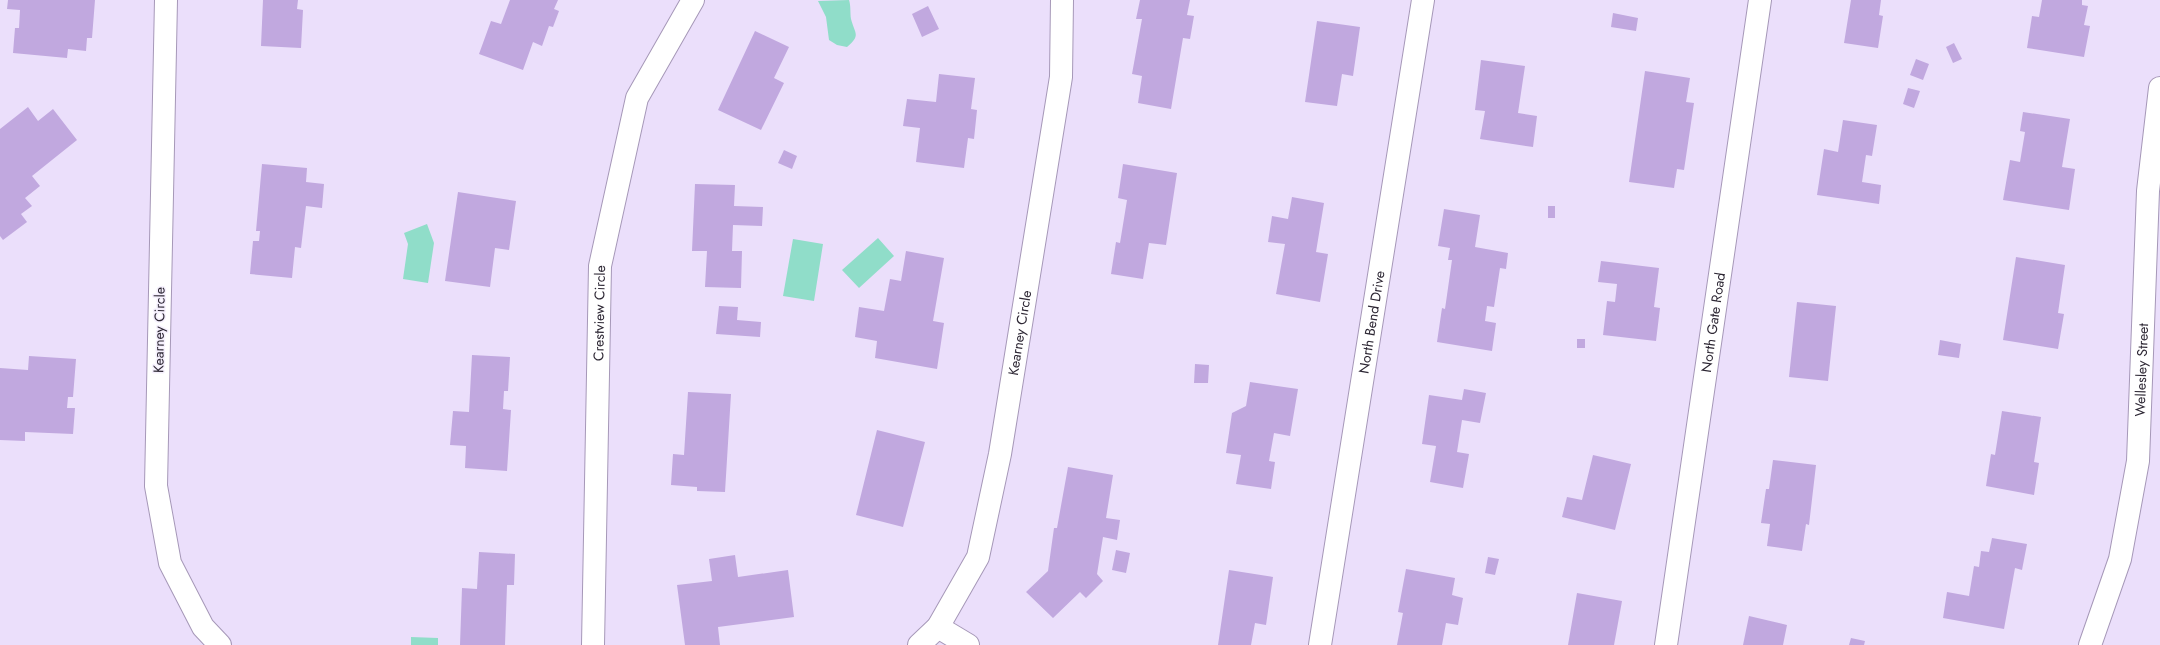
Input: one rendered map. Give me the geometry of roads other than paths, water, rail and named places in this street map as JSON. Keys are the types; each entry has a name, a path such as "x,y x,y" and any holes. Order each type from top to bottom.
{"street":[{"name":"Kearney Circle","path":"166,0 156,486 170,563 203,627 220,645"},
{"name":"Crestview Circle","path":"593,645 600,266 637,98 693,0"},
{"name":"Kearney Circle","path":"918,645 938,626 978,557 1000,454 1061,77 1062,0"},
{"name":"North Bend Drive","path":"1320,645 1423,0"},
{"name":"North Gate Road","path":"1666,645 1760,0"},
{"name":"Wellesley Street","path":"2090,645 2120,559 2138,461 2148,191 2160,88"},
{"path":"938,626 968,645"}]}
